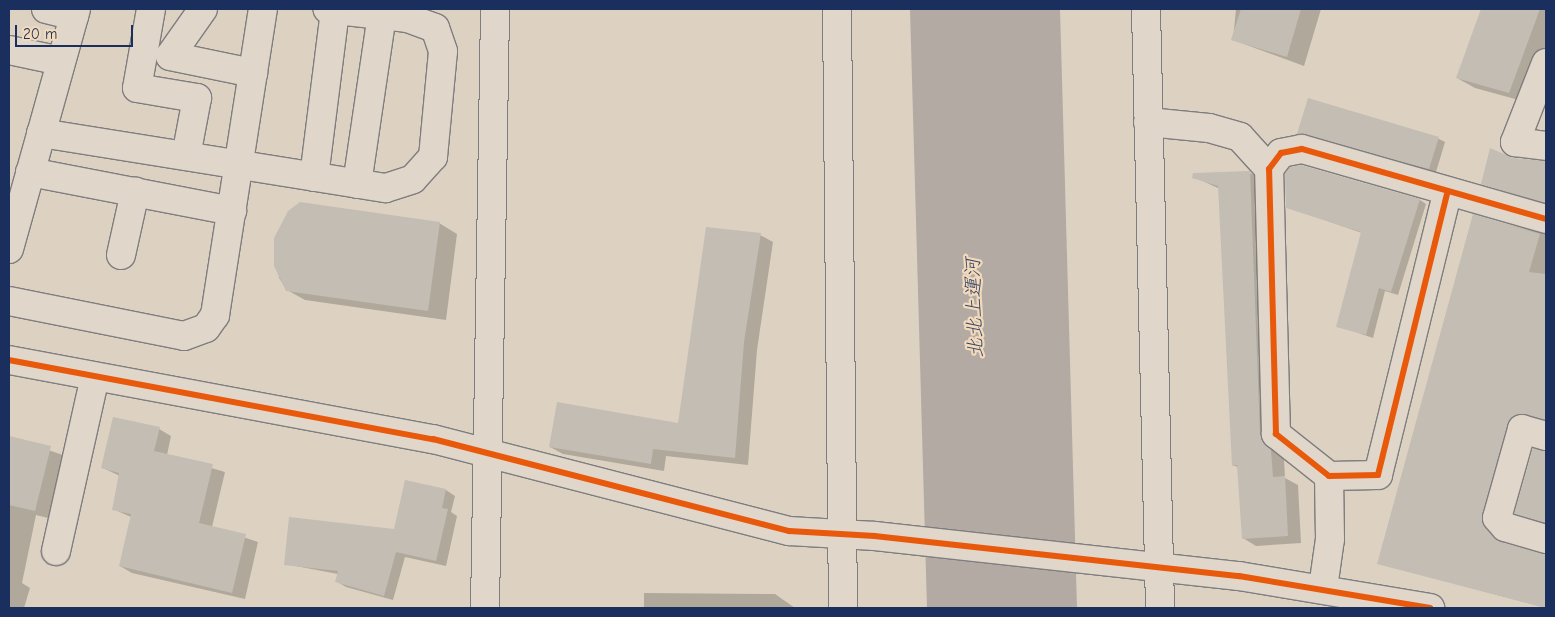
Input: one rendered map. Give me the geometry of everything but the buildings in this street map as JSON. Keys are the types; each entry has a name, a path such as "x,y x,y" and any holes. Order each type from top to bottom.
{"street":[{"path":"9,249 76,12 46,9"},
{"path":"151,9 137,88 197,98 186,156"},
{"path":"203,9 170,56 253,73"},
{"path":"9,301 184,336 206,328 215,315 263,9"},
{"path":"41,133 357,184 386,188 413,179 433,157 443,51 435,28 382,15 331,9 314,177"},
{"path":"485,608 486,454 495,9"},
{"path":"837,9 843,608"},
{"path":"1146,9 1160,608"},
{"path":"357,184 382,15"},
{"path":"9,50 61,61"},
{"path":"1546,63 1514,142 1546,146"},
{"path":"1148,122 1209,128 1240,137 1269,168"},
{"path":"1448,194 1378,475 1329,476 1276,434 1269,168 1281,153 1302,149 1448,194 1546,219"},
{"path":"30,172 232,211"},
{"path":"121,255 135,192"},
{"path":"9,360 433,439 789,531 875,536 1119,562 1323,588 1430,608"},
{"path":"56,551 95,377"},
{"path":"1546,436 1522,429 1497,518 1505,527 1546,539"},
{"path":"1323,588 1330,538 1329,476"}],"water":[{"name":"北北上運河","path":"910,9 1060,9 1077,608 927,608"}],"cycle path":[{"path":"1447,194 1378,475 1329,476 1276,434 1269,169 1281,153 1302,149 1546,219"},
{"path":"9,360 433,439 789,531 875,536 1239,576 1430,608"}]}
